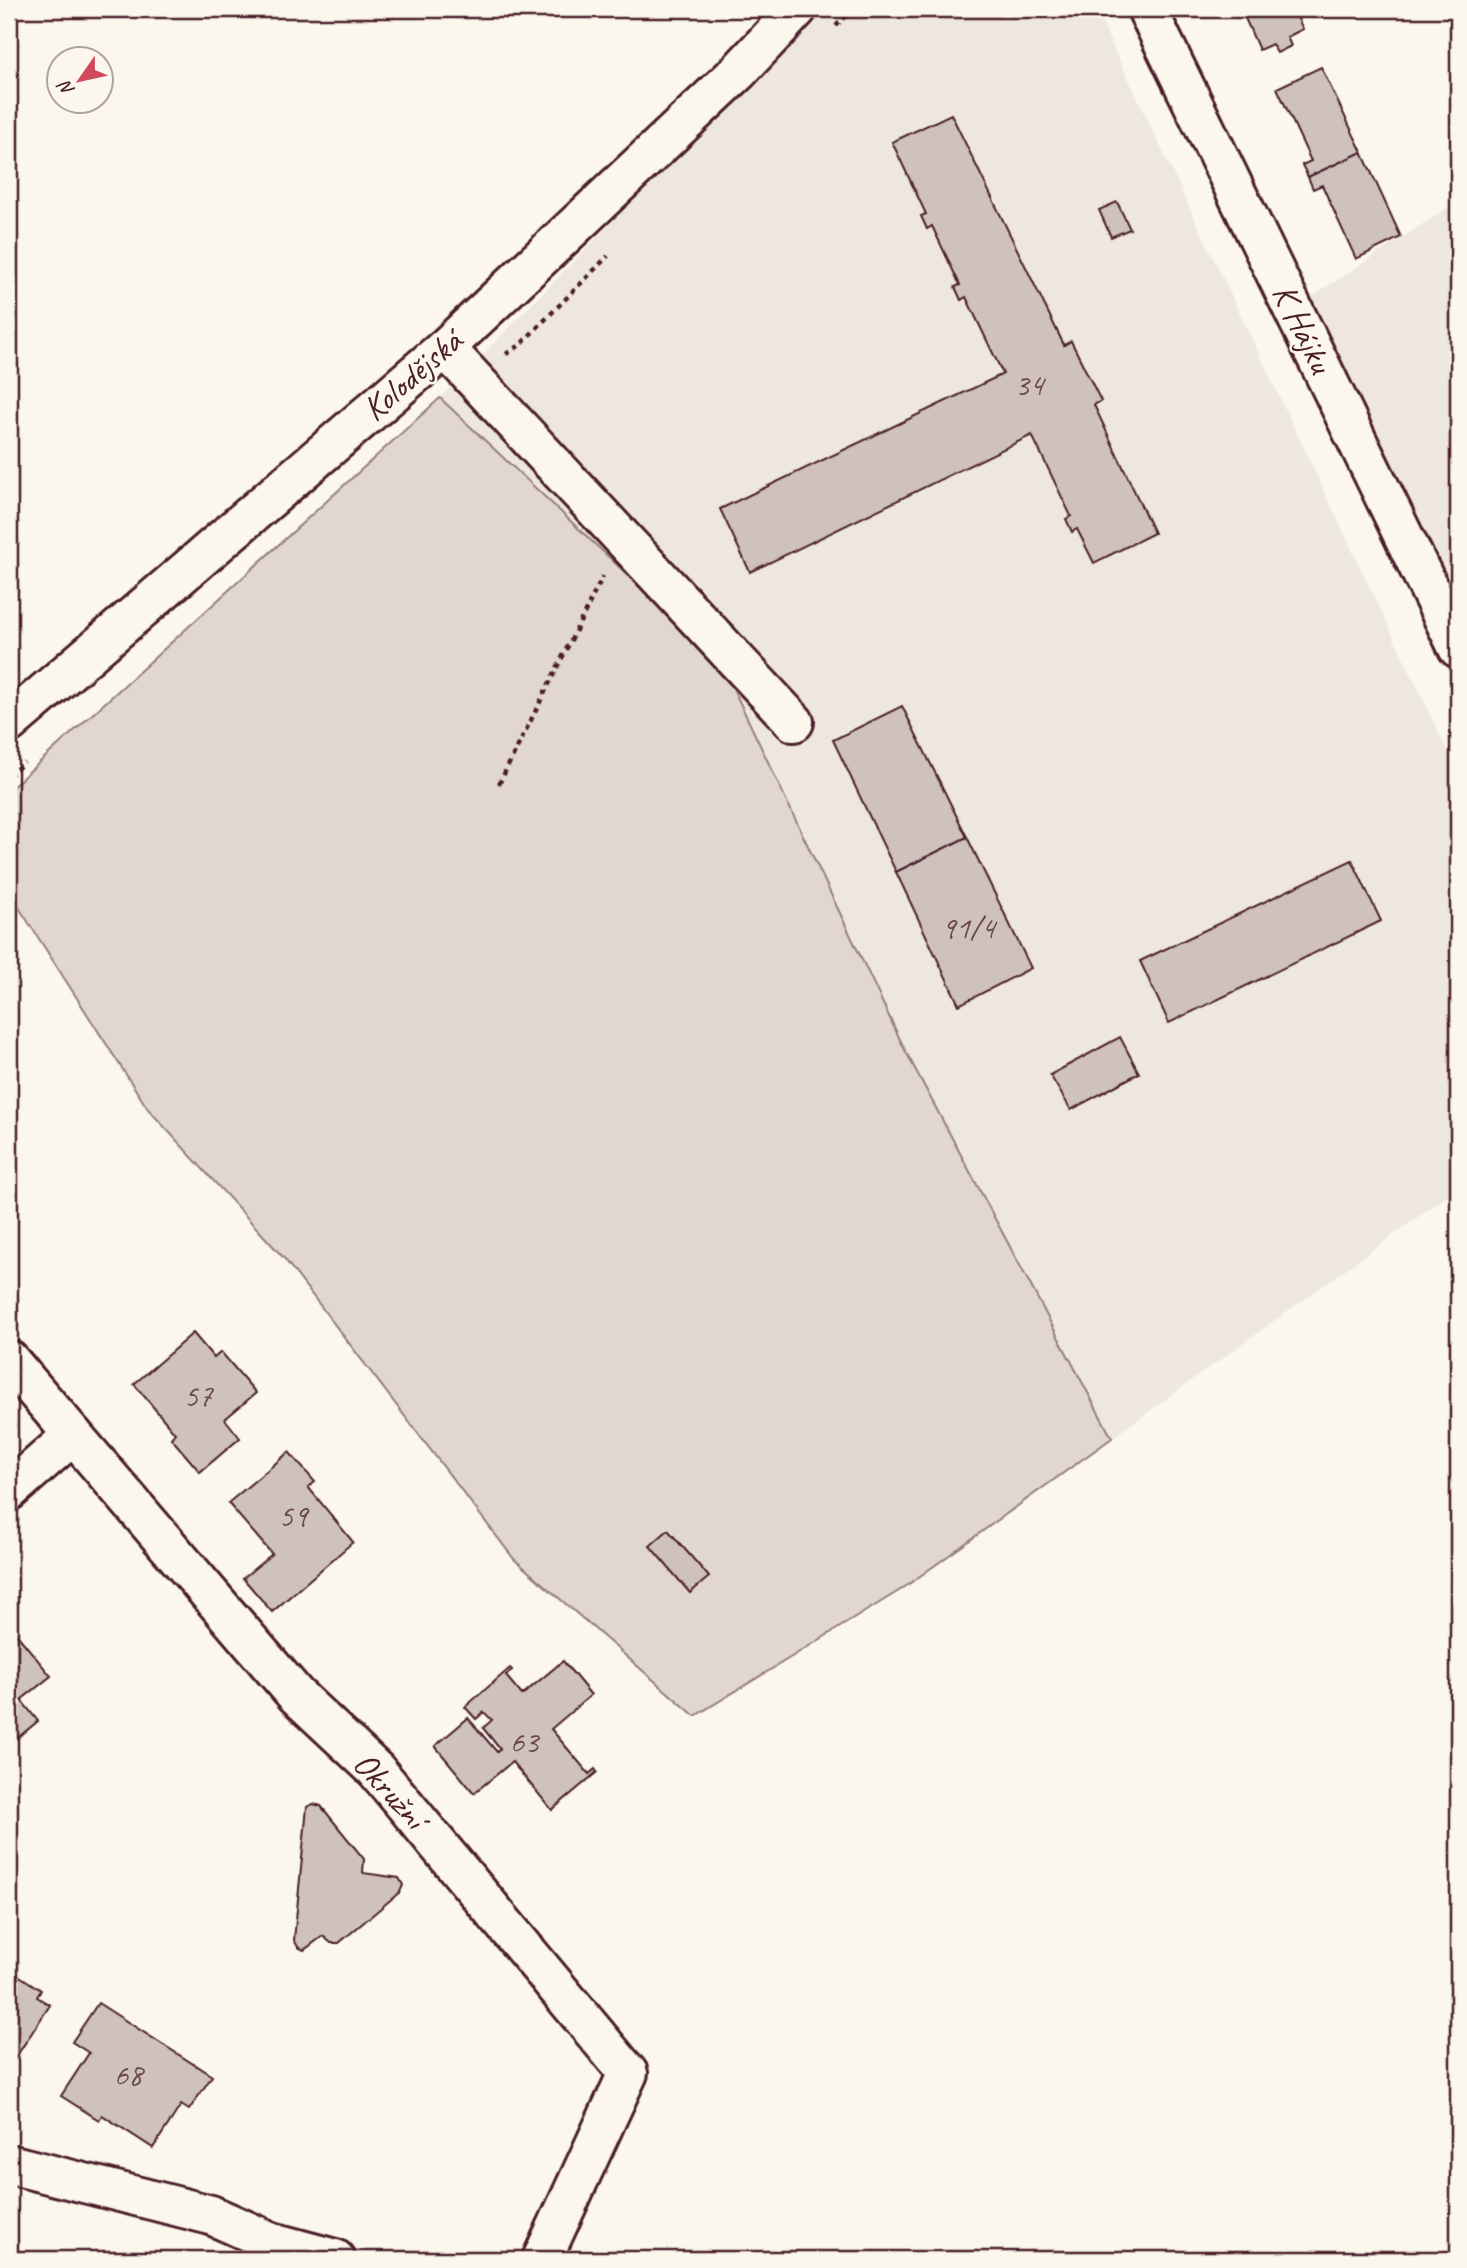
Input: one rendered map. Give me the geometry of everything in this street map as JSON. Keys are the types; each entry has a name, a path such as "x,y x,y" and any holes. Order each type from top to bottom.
{"street":[{"name":"Kolodějská","path":"9,723 445,348 738,72 797,9"},
{"name":"K Hájku","path":"1147,9 1458,648"},
{"path":"445,348 794,722"},
{"name":"Okružní","path":"9,1360 296,1695 376,1770 628,2073 542,2259"},
{"path":"9,1491 73,1435"},
{"path":"9,2164 211,2215 272,2242 335,2259"}],"path":[{"path":"499,784 622,538"}],"shaded area":[{"path":"820,9 1095,9 1458,773 1458,1188 1112,1438 905,1050 721,663 440,398"},
{"path":"1458,201 1458,609 1310,298"},
{"path":"440,398 721,663 905,1050 1112,1438 902,1589 695,1716 514,1559 283,1257 148,1109 9,892 9,790"}],"building":[{"path":"1241,9 1293,9 1303,29 1287,37 1291,46 1277,53 1272,44 1259,50"},
{"path":"1321,67 1362,152 1308,177 1302,165 1311,161 1277,88"},
{"path":"951,114 1064,345 1071,341 1101,401 1094,405 1154,533 1094,563 1077,529 1072,532 1066,519 1071,516 1032,435 750,572 720,509 1003,374 966,297 961,300 955,287 960,285 932,226 927,229 921,216 926,214 892,142"},
{"path":"1362,152 1401,237 1356,259 1322,185 1313,189 1308,177"},
{"path":"1117,202 1130,229 1111,237 1099,210"},
{"path":"902,706 967,837 896,872 833,740"},
{"path":"967,837 1031,968 959,1005 896,872"},
{"path":"1352,860 1381,921 1169,1023 1140,961"},
{"path":"1120,1037 1139,1073 1071,1110 1050,1075"},
{"path":"193,1333 214,1358 221,1352 256,1393 225,1419 240,1438 200,1472 171,1438 175,1433 134,1384"},
{"path":"289,1452 315,1482 308,1487 353,1542 272,1612 243,1578 272,1554 228,1503"},
{"path":"668,1530 709,1577 690,1593 650,1546"},
{"path":"9,1625 51,1676 21,1700 38,1721 9,1745"},
{"path":"563,1661 591,1695 551,1729 589,1774 595,1769 597,1772 552,1810 512,1762 474,1793 435,1746 468,1718 497,1752 500,1749 483,1728 492,1720 484,1712 476,1719 465,1707 510,1668 512,1670 506,1676 522,1695"},
{"path":"313,1804 321,1806 364,1859 363,1873 399,1878 403,1885 400,1892 339,1943 331,1943 323,1936 304,1950 298,1947 294,1940 307,1807"},
{"path":"9,1969 41,1990 37,1997 50,2005 14,2060 9,2056"},
{"path":"98,2003 212,2076 189,2110 181,2105 153,2148 102,2115 99,2120 61,2096 89,2053 72,2042"}]}
